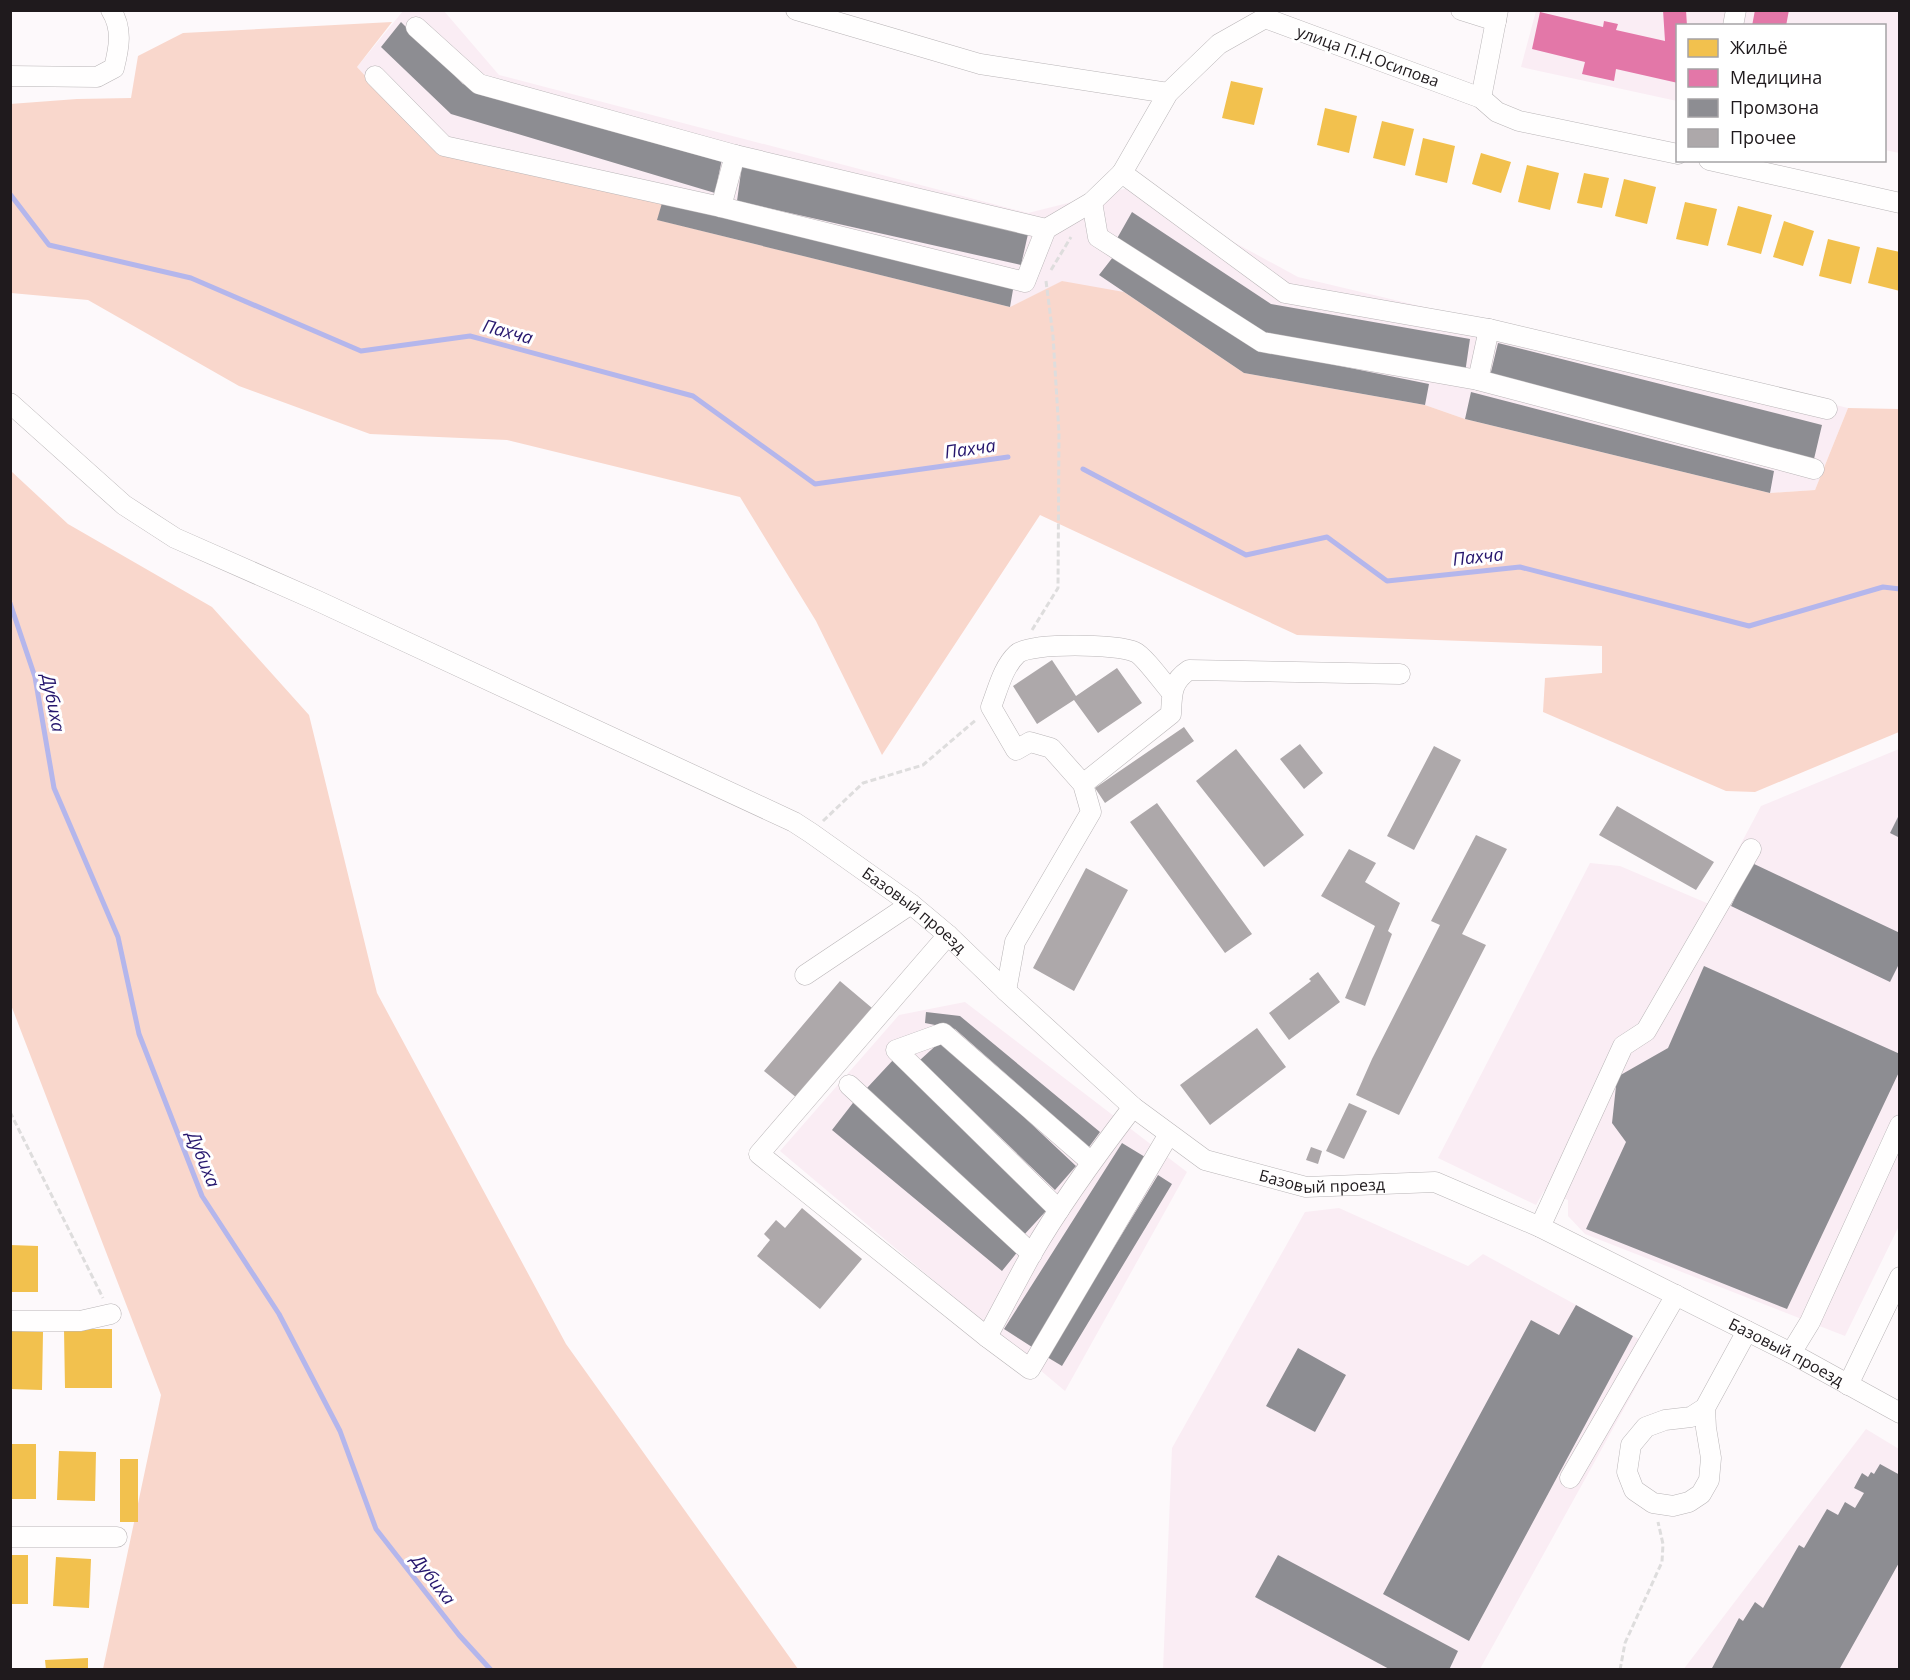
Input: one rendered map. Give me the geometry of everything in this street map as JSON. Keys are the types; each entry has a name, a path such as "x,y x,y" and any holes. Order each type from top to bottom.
{"street":[{"path":"10,76 97,76 114,69 120,43 117,19 111,10"},
{"path":"796,10 980,64 1168,93"},
{"name":"улица П.Н.Осипова","path":"1243,10 1481,98 1497,112 1519,121 1676,154"},
{"path":"1461,10 1497,16 1481,98"},
{"path":"375,76 444,146 721,207 1025,282 1046,230 1092,202 1122,173 1168,93 1219,44 1265,18"},
{"path":"416,27 479,84 735,155 1046,230"},
{"path":"721,207 735,155"},
{"path":"1717,162 1899,202"},
{"path":"1122,173 1285,293 1489,329 1827,409"},
{"path":"1092,202 1098,237 1262,342 1478,380 1814,469"},
{"path":"1478,380 1489,329"},
{"name":"Базовый проезд","path":"10,403 124,506 175,538 794,822 911,904 948,935 1133,1107 1205,1160 1306,1187 1435,1182 1540,1227 1791,1353 1899,1413"},
{"path":"1006,991 1014,942 1091,812 1083,784 1051,748 1030,742 1016,750 991,707 1006,667 1018,652 1040,646 1104,646 1136,652 1172,693"},
{"path":"1083,784 1171,714 1172,693 1179,677 1189,670 1400,674"},
{"path":"1540,1227 1623,1046 1646,1031 1750,849"},
{"path":"805,975 911,904"},
{"path":"948,935 759,1154 1030,1369 1169,1134"},
{"path":"1059,1210 896,1050 943,1033 1091,1162"},
{"path":"849,1085 1032,1254"},
{"path":"987,1337 1059,1210 1091,1162 1133,1107"},
{"path":"1791,1353 1810,1322 1899,1125"},
{"path":"1848,1385 1899,1277"},
{"path":"1570,1478 1676,1295"},
{"path":"10,1321 80,1321 111,1314"},
{"path":"1705,1408 1711,1458 1709,1480 1701,1494 1689,1502 1673,1506 1653,1503 1634,1490 1627,1472 1631,1445 1646,1427 1665,1420 1691,1417 1705,1408 1747,1331"},
{"path":"10,1537 117,1537"}],"path":[{"path":"1018,652 1058,588 1059,434 1053,336 1046,279 1075,231"},
{"path":"811,833 863,783 923,765 991,707"},
{"path":"10,1112 111,1314"},
{"path":"1620,1670 1625,1643 1662,1562 1663,1544 1653,1503"}],"shaded area":[{"path":"403,11 444,11 499,75 1028,213 1132,187 1298,277 1848,408 1815,490 1770,493 1465,419 1425,405 1244,373 1063,281 1010,307 657,220 661,203 435,151 357,67"},
{"path":"1536,11 1899,11 1899,153 1886,150 1886,24 1676,24 1676,101 1521,67"},
{"path":"392,22 357,67 435,151 662,203 658,220 1010,307 1062,281 1124,292 1244,373 1425,405 1465,419 1770,493 1815,490 1848,408 1899,409 1899,732 1755,792 1726,791 1543,712 1545,678 1602,673 1602,646 1297,635 1040,515 882,755 816,621 740,497 507,440 370,434 239,386 88,300 11,293 10,104 131,98 138,56 183,33"},
{"path":"11,471 68,524 212,607 309,715 377,993 566,1344 798,1669 103,1669 161,1395 11,1005"},
{"path":"1899,749 1899,1226 1845,1336 1585,1234 1568,1216 1568,1200 1544,1191 1536,1205 1438,1158 1590,863 1620,866 1709,904 1761,806"},
{"path":"965,1002 1187,1172 1065,1391 780,1151 899,1015"},
{"path":"1339,1208 1468,1266 1483,1254 1657,1349 1480,1669 1163,1670 1172,1448 1305,1212"},
{"path":"1866,1429 1899,1449 1899,1669 1683,1670"}],"building: Жильё":[{"path":"1231,81 1263,88 1254,125 1222,118"},
{"path":"1325,108 1357,116 1349,153 1317,145"},
{"path":"1382,121 1414,129 1405,166 1373,158"},
{"path":"1423,138 1455,146 1447,183 1415,175"},
{"path":"1481,153 1511,162 1501,193 1472,184"},
{"path":"1527,165 1559,173 1550,210 1518,202"},
{"path":"1584,173 1609,178 1602,208 1577,203"},
{"path":"1624,179 1656,187 1647,224 1615,216"},
{"path":"1685,202 1717,209 1708,246 1676,239"},
{"path":"1738,206 1772,215 1761,254 1727,245"},
{"path":"1784,221 1814,231 1803,266 1773,257"},
{"path":"1828,239 1860,247 1851,284 1819,276"},
{"path":"1877,247 1900,252 1900,291 1868,283"},
{"path":"10,1245 38,1246 38,1292 10,1292"},
{"path":"64,1329 112,1329 112,1388 65,1388"},
{"path":"10,1331 43,1332 42,1390 10,1389"},
{"path":"10,1444 36,1444 36,1499 10,1499"},
{"path":"59,1451 96,1452 95,1501 57,1500"},
{"path":"120,1459 138,1459 138,1522 120,1522"},
{"path":"10,1555 28,1555 28,1604 10,1604"},
{"path":"56,1557 91,1559 89,1608 53,1606"},
{"path":"88,1658 88,1670 46,1670 45,1660"}],"building: Медицина":[{"path":"1663,10 1686,10 1687,24 1676,24 1676,83 1616,69 1614,81 1582,74 1585,62 1532,49 1540,12 1603,27 1604,21 1618,24 1616,30 1665,41"},
{"path":"1755,10 1789,10 1786,24 1752,24"}],"building: Промзона":[{"path":"401,22 463,84 722,159 715,193 451,114 381,47"},
{"path":"742,165 1028,234 1021,265 737,201"},
{"path":"662,203 1014,284 1010,307 657,220"},
{"path":"1132,212 1271,304 1470,339 1465,373 1270,337 1115,242"},
{"path":"1113,257 1256,349 1429,384 1425,405 1244,373 1099,275"},
{"path":"1498,343 1822,425 1814,459 1490,376"},
{"path":"1471,392 1774,471 1770,493 1465,419"},
{"path":"1900,813 1900,838 1890,833"},
{"path":"1752,863 1900,933 1900,962 1890,982 1731,906"},
{"path":"1704,966 1900,1054 1900,1070 1787,1309 1586,1229 1626,1142 1612,1123 1617,1077 1668,1048"},
{"path":"926,1012 960,1016 1100,1132 1089,1147 955,1029 925,1023"},
{"path":"942,1040 1076,1166 1055,1190 920,1060"},
{"path":"894,1059 1046,1211 1023,1236 867,1088"},
{"path":"856,1099 1019,1250 1002,1271 832,1130"},
{"path":"1122,1143 1150,1160 1032,1347 1004,1329"},
{"path":"1158,1175 1172,1184 1062,1366 1047,1357"},
{"path":"1576,1305 1633,1336 1469,1641 1383,1594 1531,1320 1559,1335"},
{"path":"1298,1348 1346,1375 1315,1432 1266,1406"},
{"path":"1880,1464 1900,1475 1900,1561 1839,1670 1711,1670 1739,1618 1743,1621 1755,1602 1763,1608 1799,1545 1804,1548 1827,1509 1838,1515 1845,1502 1855,1508 1864,1493 1854,1488 1862,1473 1868,1477 1871,1472 1874,1474"},
{"path":"1278,1555 1458,1651 1449,1670 1391,1670 1255,1597"}],"building: Прочее":[{"path":"1052,660 1076,696 1117,668 1142,703 1098,733 1074,700 1037,724 1013,686"},
{"path":"1184,727 1194,741 1105,803 1095,788"},
{"path":"1300,744 1323,773 1304,789 1280,759"},
{"path":"1434,746 1461,760 1414,850 1387,836"},
{"path":"1236,749 1304,835 1264,867 1196,781"},
{"path":"1157,803 1252,934 1225,953 1130,822"},
{"path":"1617,806 1714,862 1696,890 1599,835"},
{"path":"1476,835 1507,849 1462,934 1486,945 1399,1115 1356,1095 1440,925 1431,921"},
{"path":"1349,849 1376,863 1365,882 1400,903 1388,931 1392,934 1365,1006 1345,998 1375,926 1321,896"},
{"path":"1086,868 1128,890 1074,991 1033,968"},
{"path":"1318,972 1340,1002 1289,1040 1269,1013 1311,981 1309,979"},
{"path":"840,981 872,1008 797,1098 764,1071"},
{"path":"1257,1028 1286,1067 1210,1125 1180,1085"},
{"path":"1349,1103 1367,1111 1344,1159 1326,1151"},
{"path":"1311,1147 1322,1151 1318,1164 1306,1160"},
{"path":"802,1208 862,1259 820,1309 757,1256 770,1240 764,1234 776,1220 785,1228"}],"waterway":[{"name":"Пахча","path":"10,194 49,245 191,278 361,351 470,336 693,396 815,484 1008,457"},
{"name":"Пахча","path":"1083,469 1246,555 1327,537 1387,581 1520,567 1749,626 1883,587 1900,589"},
{"name":"Дубиха","path":"10,603 35,677 54,788 118,937 139,1034 202,1196 279,1314 340,1431 376,1529 459,1635 491,1670"}]}
